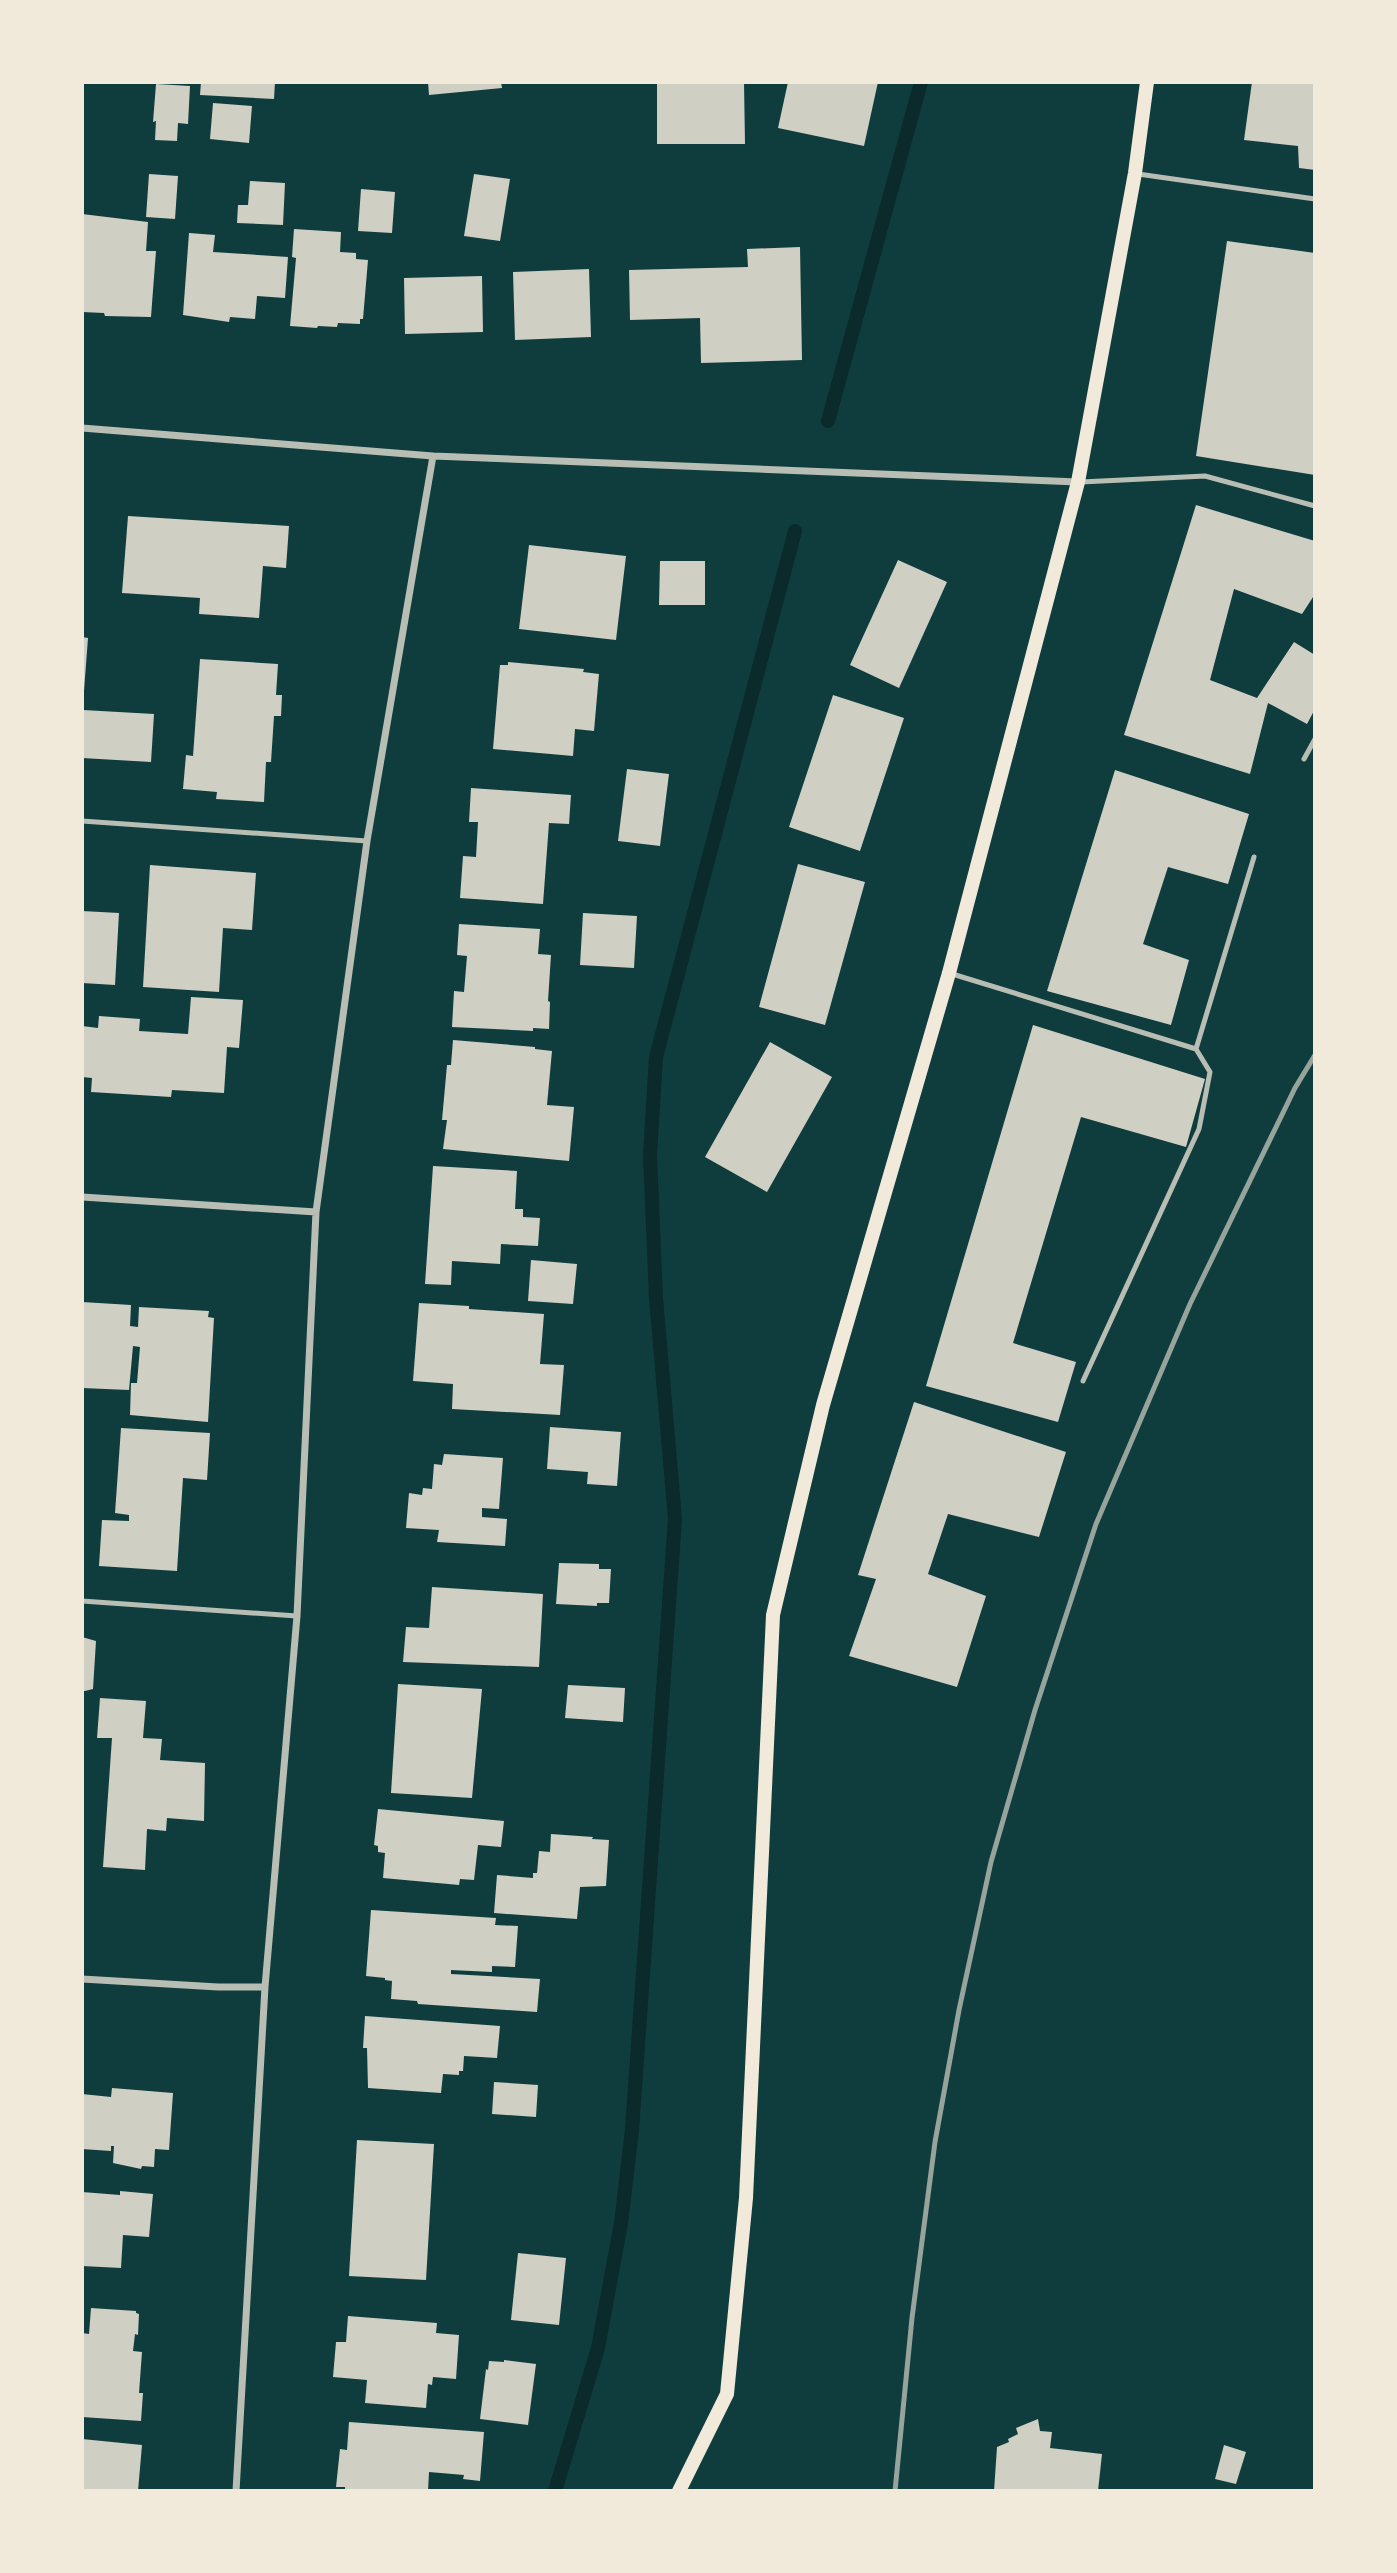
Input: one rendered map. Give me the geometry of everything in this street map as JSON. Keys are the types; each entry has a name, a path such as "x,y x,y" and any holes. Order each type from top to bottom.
{"main road":[{"path":"679,2491 727,2394 746,2198 773,1615 823,1405 949,973 1078,482 1135,173 1147,82"}],"street":[{"path":"82,428 433,456 1078,482"},
{"path":"236,2491 265,1987 297,1616 316,1212 367,841 433,456"},
{"path":"82,1197 316,1212"},
{"path":"82,1979 265,1987"}],"lane":[{"path":"1135,173 1315,199"},
{"path":"1078,482 1205,476 1315,506"},
{"path":"1304,759 1315,739"},
{"path":"82,821 367,841"},
{"path":"1196,1049 1254,857"},
{"path":"949,973 1196,1049 1210,1072 1199,1129 1083,1381"},
{"path":"82,1601 297,1616"}],"building":[{"path":"201,82 275,82 274,99 200,95"},
{"path":"428,82 501,82 502,88 429,95"},
{"path":"657,82 744,82 745,144 657,144"},
{"path":"788,82 878,82 864,146 778,128"},
{"path":"1252,82 1315,82 1315,170 1299,168 1298,146 1244,140"},
{"path":"156,84 190,86 188,124 178,123 177,141 155,140 156,121 153,122"},
{"path":"213,103 252,106 249,143 210,139"},
{"path":"149,174 178,176 175,219 146,217"},
{"path":"474,174 510,179 500,241 464,236"},
{"path":"250,181 285,183 283,225 237,223 238,205 248,205"},
{"path":"361,189 395,192 392,233 358,231"},
{"path":"82,214 148,222 146,251 156,251 151,317 105,316 104,313 82,312"},
{"path":"294,229 341,232 340,252 356,253 356,259 368,260 363,319 360,319 360,324 338,323 337,327 317,328 290,326 296,258 292,257"},
{"path":"189,233 215,235 213,252 288,257 285,298 257,296 255,319 230,317 229,322 183,315"},
{"path":"1227,241 1315,253 1315,475 1196,456"},
{"path":"800,247 802,360 701,363 700,318 630,320 629,270 748,267 747,249"},
{"path":"589,269 591,337 515,340 513,272"},
{"path":"482,276 483,332 405,334 404,278"},
{"path":"1196,505 1315,541 1315,594 1302,614 1234,589 1210,680 1257,698 1294,642 1315,655 1315,709 1307,724 1268,703 1250,774 1124,735"},
{"path":"128,516 289,526 286,568 263,566 259,618 199,614 200,598 122,593"},
{"path":"529,545 626,556 616,640 519,629"},
{"path":"898,560 947,582 899,688 850,665"},
{"path":"660,561 705,561 705,605 659,605"},
{"path":"82,637 88,638 84,691 82,691"},
{"path":"200,659 278,664 276,695 282,695 281,716 274,716 271,762 266,762 264,802 216,799 217,792 183,789 186,755 193,756"},
{"path":"508,662 584,669 583,672 599,674 594,731 575,729 573,756 493,749 500,665 508,665"},
{"path":"833,695 904,718 860,851 789,827"},
{"path":"83,710 154,714 151,762 82,758"},
{"path":"627,769 669,774 660,846 618,841"},
{"path":"1115,770 1249,814 1228,884 1168,867 1143,944 1189,960 1171,1025 1047,991"},
{"path":"471,788 571,795 569,824 549,823 543,904 460,898 463,856 476,857 478,822 469,822"},
{"path":"798,864 865,882 825,1025 759,1007"},
{"path":"150,865 256,873 252,930 223,928 219,992 143,987"},
{"path":"82,911 119,913 115,985 82,983"},
{"path":"583,913 637,916 634,968 580,965"},
{"path":"459,924 540,929 538,954 551,955 549,1029 533,1028 533,1031 452,1027 454,991 464,992 467,956 457,955"},
{"path":"191,997 243,1000 239,1048 227,1047 224,1093 172,1090 171,1097 91,1092 92,1078 82,1077 82,1026 98,1028 99,1016 140,1019 139,1031 188,1034"},
{"path":"1033,1025 1205,1079 1186,1147 1081,1117 1013,1343 1076,1362 1058,1422 926,1386"},
{"path":"453,1040 552,1051 547,1105 574,1107 569,1161 443,1149 447,1120 442,1120 447,1065 451,1065"},
{"path":"770,1042 832,1077 767,1192 705,1157"},
{"path":"433,1166 517,1171 515,1209 523,1209 523,1217 540,1218 538,1246 501,1244 500,1264 452,1261 451,1285 425,1284"},
{"path":"531,1260 577,1264 573,1304 528,1301"},
{"path":"82,1302 131,1305 130,1326 138,1327 139,1307 209,1311 208,1317 214,1318 208,1422 130,1415 131,1383 137,1383 140,1347 133,1346 129,1390 82,1388"},
{"path":"419,1303 544,1314 540,1364 564,1365 560,1415 452,1409 453,1384 413,1381"},
{"path":"914,1402 1066,1452 1039,1537 948,1514 928,1574 986,1596 957,1687 849,1656 876,1579 858,1575"},
{"path":"550,1427 621,1432 617,1486 587,1484 588,1472 547,1469"},
{"path":"121,1428 210,1433 207,1480 183,1478 177,1571 99,1566 102,1520 129,1521 129,1515 115,1513"},
{"path":"444,1454 503,1458 499,1509 482,1508 482,1517 507,1519 505,1546 437,1542 439,1530 406,1528 409,1493 422,1495 423,1488 432,1489 434,1464 442,1465"},
{"path":"559,1563 599,1564 599,1569 611,1569 609,1603 597,1603 597,1606 556,1604"},
{"path":"432,1587 543,1594 539,1667 403,1662 406,1627 429,1628"},
{"path":"82,1637 96,1641 93,1689 85,1691 82,1691"},
{"path":"398,1684 482,1689 472,1798 391,1793"},
{"path":"568,1685 625,1688 623,1722 565,1718"},
{"path":"100,1698 146,1701 143,1738 162,1739 160,1760 205,1763 204,1821 167,1818 166,1831 147,1829 145,1870 103,1867 112,1738 97,1738"},
{"path":"378,1809 504,1821 501,1847 478,1845 474,1880 460,1879 459,1885 383,1878 385,1853 378,1852 378,1846 374,1845"},
{"path":"551,1834 609,1840 606,1886 580,1887 577,1919 494,1913 497,1875 533,1878 533,1873 537,1873 539,1851 550,1852"},
{"path":"371,1910 496,1918 495,1925 518,1926 515,1967 492,1966 492,1972 451,1970 451,1974 540,1979 537,2012 418,2004 417,2001 391,1999 392,1981 366,1976"},
{"path":"365,2016 500,2026 497,2058 464,2056 463,2071 459,2071 459,2075 443,2074 441,2093 368,2088 367,2048 363,2048"},
{"path":"494,2082 538,2085 536,2117 492,2114"},
{"path":"112,2088 173,2093 169,2150 155,2149 154,2167 142,2166 141,2169 113,2163 114,2146 111,2146 111,2151 82,2149 82,2094 111,2097"},
{"path":"357,2140 434,2144 426,2280 349,2276"},
{"path":"120,2191 153,2194 149,2237 123,2235 121,2268 82,2266 82,2192 120,2195"},
{"path":"518,2253 566,2258 559,2325 511,2320"},
{"path":"91,2308 136,2311 139,2314 138,2335 135,2334 133,2351 142,2352 139,2393 143,2393 141,2421 82,2417 82,2333 89,2334"},
{"path":"348,2316 437,2323 436,2333 459,2335 456,2379 433,2377 432,2385 428,2384 426,2408 365,2403 367,2380 333,2377 336,2342 346,2342"},
{"path":"489,2361 536,2364 528,2425 480,2419"},
{"path":"1038,2419 1040,2431 1052,2432 1050,2448 1102,2454 1098,2491 994,2491 997,2447 1018,2434 1016,2428"},
{"path":"349,2422 484,2432 480,2481 463,2479 464,2475 429,2472 428,2491 345,2491 345,2487 336,2487 340,2449 347,2450"},
{"path":"82,2439 142,2445 138,2491 82,2491"},
{"path":"1224,2445 1246,2452 1236,2484 1215,2479"}],"waterway":[{"path":"828,421 921,82"},
{"path":"555,2491 598,2348 621,2223 632,2130 675,1519 656,1298 650,1154 656,1057 795,531"}],"railway":[{"path":"895,2491 912,2318 935,2142 959,2010 991,1862 1035,1710 1096,1524 1190,1304 1295,1088 1315,1055"}]}
